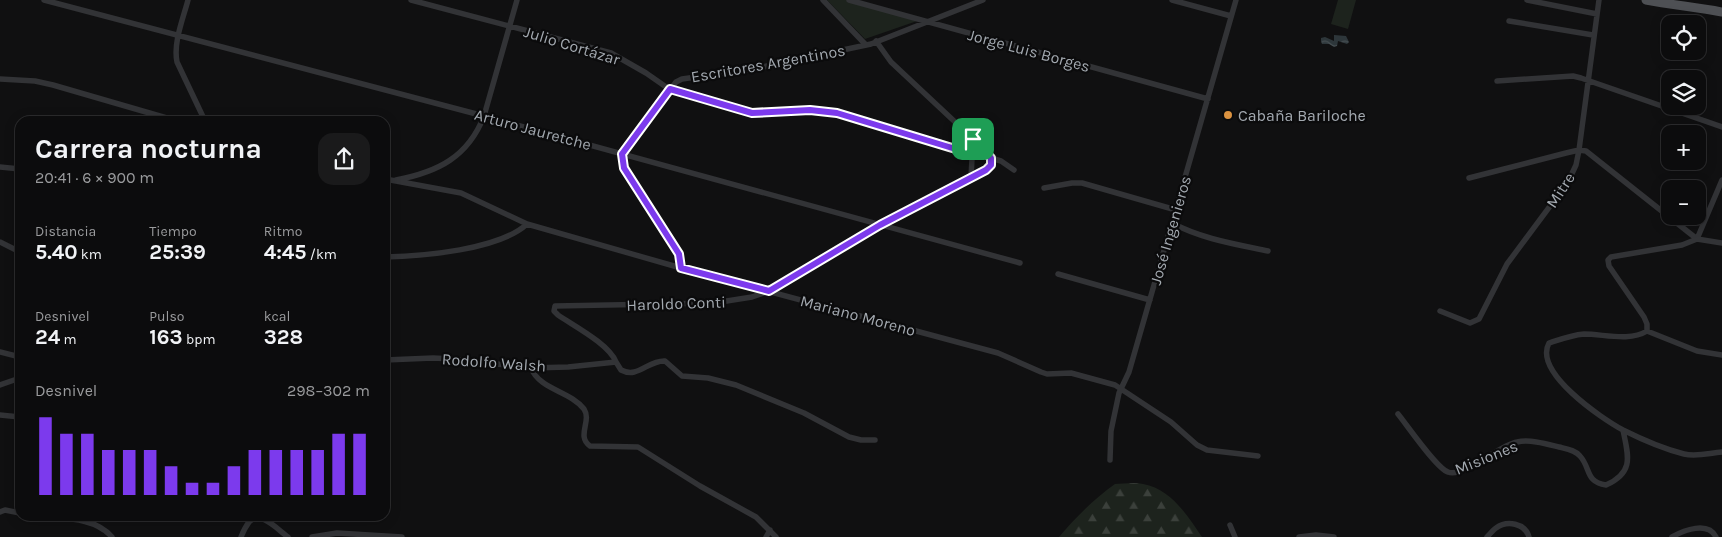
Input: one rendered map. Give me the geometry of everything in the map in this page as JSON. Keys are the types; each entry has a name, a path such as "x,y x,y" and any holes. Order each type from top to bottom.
{"main road":[{"path":"1646,0 1684,7 1696,6 1722,12"},
{"path":"1684,7 1693,12 1722,17"}],"street":[{"name":"Arturo Jauretche","path":"44,0 484,116 1020,263"},
{"path":"188,0 176,55 177,62 203,116"},
{"name":"Julio Cortázar","path":"411,0 611,53 670,89 752,113 810,110 837,113 1001,161 1014,170"},
{"path":"392,180 427,172 448,161 472,142 478,133 484,116 517,0"},
{"path":"823,0 866,45"},
{"name":"Jorge Luis Borges","path":"849,0 1208,99"},
{"name":"Escritores Argentinos","path":"622,154 670,89 682,79 753,69 866,45 982,0"},
{"path":"1172,0 1231,16"},
{"name":"José Ingenieros","path":"1110,460 1111,431 1122,388 1129,372 1236,0"},
{"path":"1527,0 1597,14"},
{"name":"Mitre","path":"1440,311 1470,323 1479,319 1507,264 1568,182 1576,165 1580,150 1599,0"},
{"path":"1509,21 1594,35"},
{"path":"876,41 891,62 991,158"},
{"path":"1497,81 1573,76 1588,79 1722,127"},
{"path":"0,80 53,85 160,116"},
{"path":"971,178 973,139"},
{"path":"1469,178 1580,150 1590,154 1698,239 1722,243"},
{"path":"622,154 624,168 679,254 681,268"},
{"name":"Haroldo Conti","path":"616,362 612,354 595,340 558,315 554,311 555,306 714,303 752,297 769,291 880,225 986,170 991,165 991,158"},
{"path":"0,167 15,168"},
{"name":"Mariano Moreno","path":"392,180 461,194 527,224 681,268 998,353 1047,374 1070,373 1115,385 1122,388 1141,404 1171,422 1197,445 1207,450 1258,456"},
{"path":"1647,330 1644,318 1609,266 1608,260 1611,257 1682,245 1698,239 1722,180"},
{"path":"1044,188 1082,183 1176,210"},
{"path":"1172,223 1188,232 1219,241 1268,251"},
{"path":"390,257 462,250 513,234 527,224"},
{"path":"0,242 15,250"},
{"path":"1058,274 1150,300"},
{"path":"1647,330 1641,334 1631,336 1584,334 1566,336 1550,343 1546,348 1547,359 1561,382 1575,396 1623,430 1683,453 1695,455 1722,452"},
{"path":"1647,330 1697,351 1722,355"},
{"path":"0,352 15,356"},
{"name":"Rodolfo Walsh","path":"390,360 453,358 531,368 568,367 616,362"},
{"path":"616,362 621,370 631,374 659,361 665,361 682,376 708,378 736,385 804,413 849,437 861,440 875,440"},
{"path":"531,368 542,382 567,396 585,411 584,440 590,446 638,448 700,486 756,517 776,537"},
{"path":"0,385 15,380"},
{"name":"Misiones","path":"1398,414 1422,445 1442,468 1448,472 1456,473 1469,467 1508,444 1528,442 1574,451 1581,456 1592,479 1606,486 1620,476 1628,462 1623,430"},
{"path":"0,415 15,416"},
{"path":"0,512 5,510 15,511"},
{"path":"81,521 103,529 112,537"},
{"path":"241,537 250,521"},
{"path":"267,521 288,537"},
{"path":"1487,537 1496,528 1512,524 1517,524 1525,529 1529,537"},
{"path":"1230,525 1234,537"},
{"path":"1672,537 1698,528 1706,529 1714,533 1716,537"},
{"path":"766,537 770,530"},
{"path":"312,537 338,533 402,537"},
{"path":"1299,537 1316,534 1334,537"}],"green space":[{"path":"827,0 849,0 917,21 865,39"},
{"path":"1338,0 1356,0 1348,29 1331,24"},
{"path":"1140,483 1162,491 1177,504 1202,537 1059,537 1072,522 1115,484"}],"water":[{"path":"1334,35 1346,36 1349,42 1347,44 1338,41 1337,46 1334,47 1329,44 1322,44 1321,38 1325,37 1334,41"}],"place":[{"name":"Cabaña Bariloche","path":"1228,115"}],"route":[{"path":"670,89 735,110 752,113 810,110 837,113 972,154 973,139 991,158 991,165 986,170 880,225 769,291 681,268 679,254 624,168 622,154 670,89"}]}
